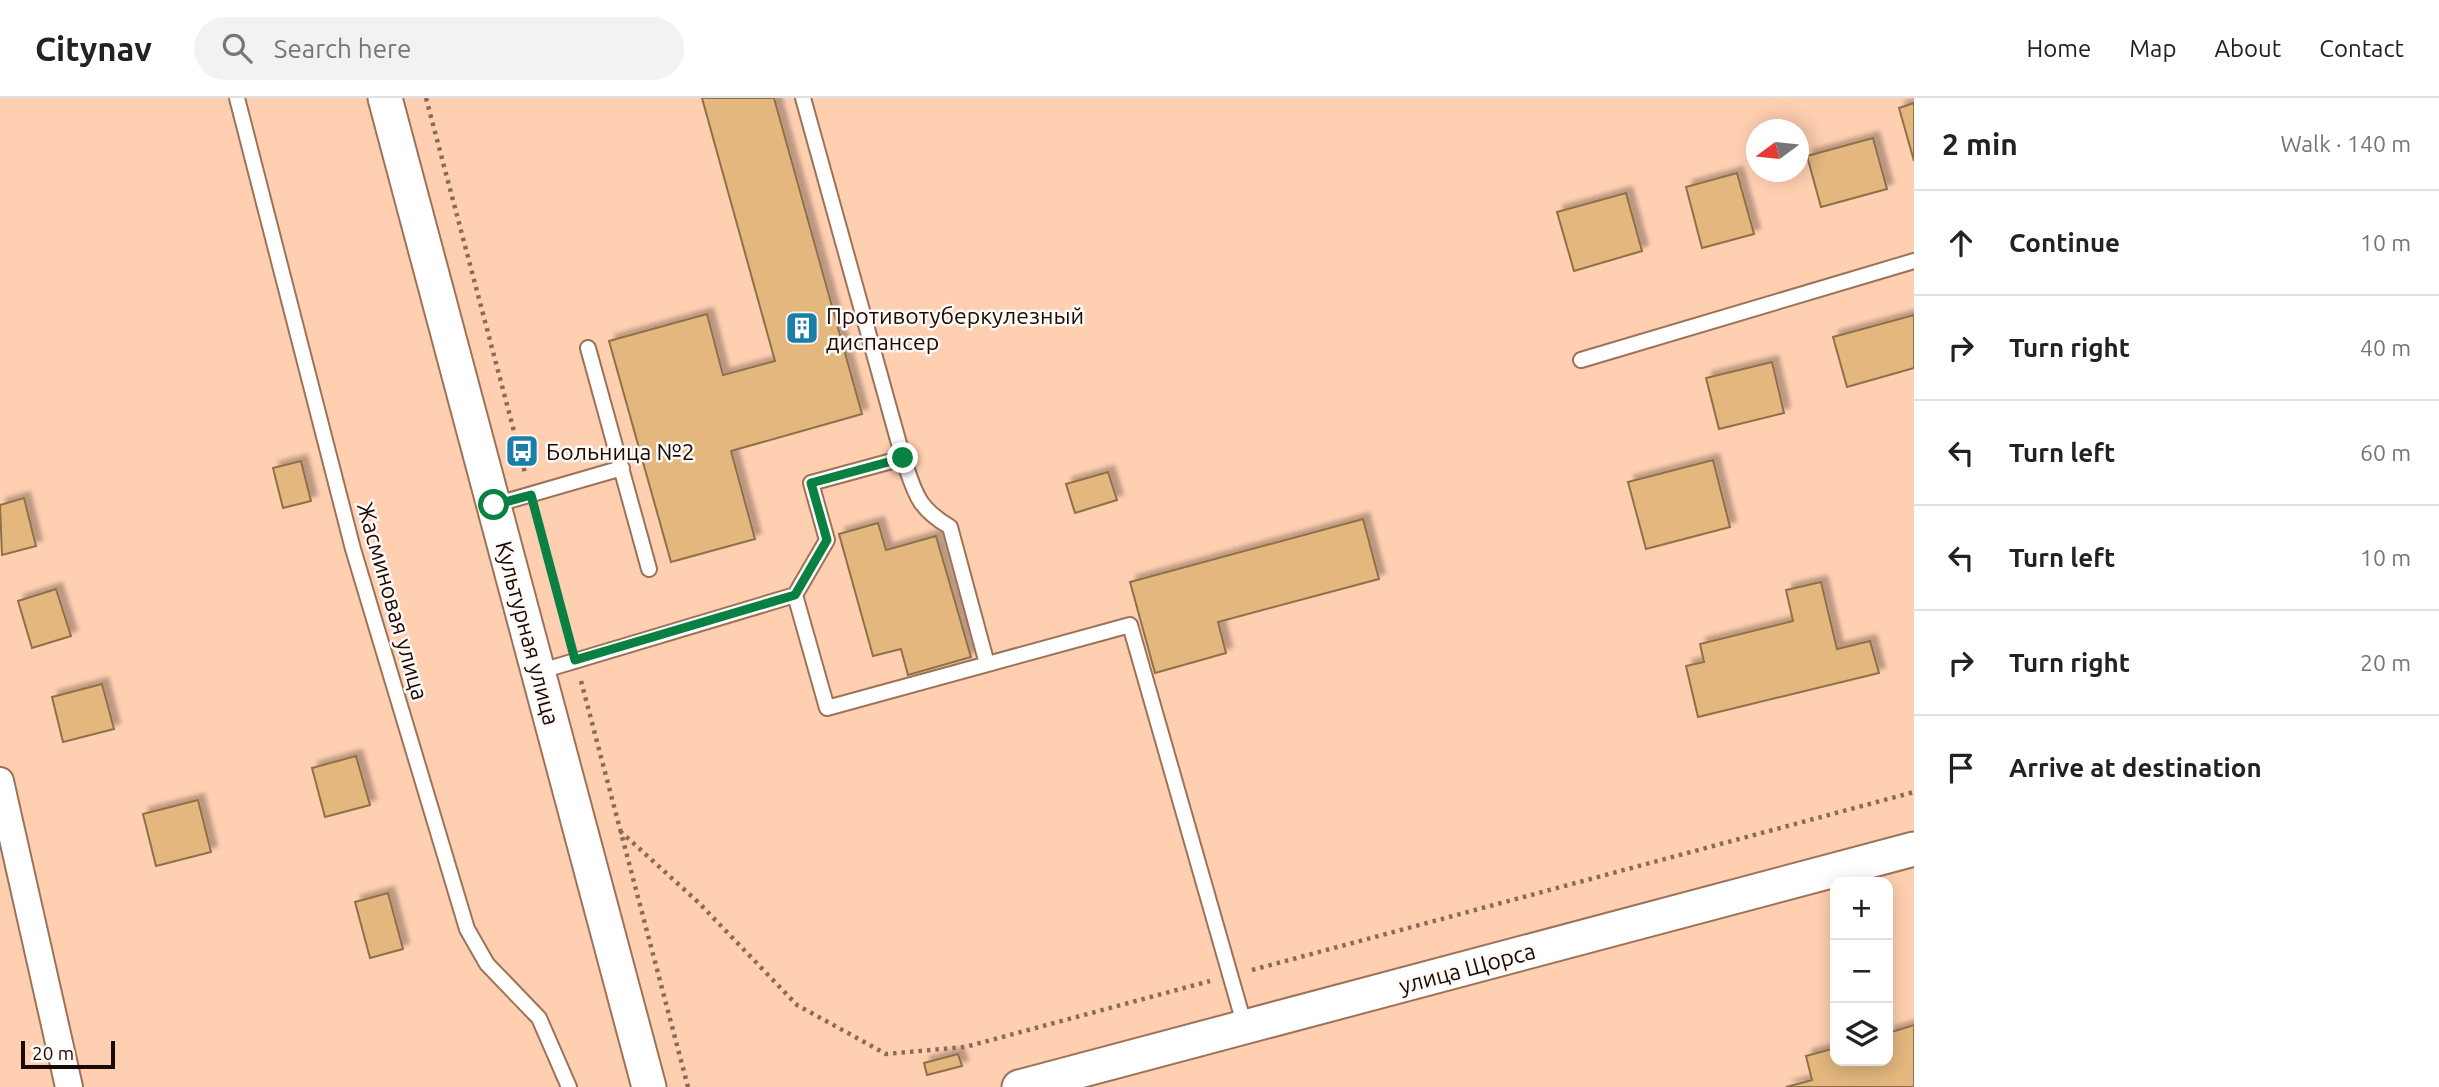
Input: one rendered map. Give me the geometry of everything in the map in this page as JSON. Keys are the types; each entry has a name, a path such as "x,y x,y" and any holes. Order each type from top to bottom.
{"street":[{"name":"Культурная улица","path":"385,98 649,1087"},
{"path":"0,781 69,1087"},
{"name":"улица Щорса","path":"1019,1087 1056,1082 1245,1027 1914,849"}],"lane":[{"name":"Жасминовая улица","path":"237,98 354,549 467,929 487,964 539,1018 569,1087"},
{"path":"803,98 903,458 919,503 934,518 950,527 987,664"},
{"path":"1581,360 1914,261"},
{"path":"588,348 649,569"},
{"path":"538,672 795,595 827,540 811,483 903,458"},
{"path":"494,505 622,468"},
{"path":"795,595 827,708 1130,625 1245,1027"}],"path":[{"path":"426,98 688,1087"},
{"path":"620,831 699,903 797,1005 886,1054 965,1047 1914,792"}],"building":[{"name":"Противотуберкулезный диспансер","path":"702,98 774,98 862,414 731,451 755,539 671,562 609,341 707,314 723,375 775,361"},
{"path":"1914,103 1914,161 1899,108"},
{"path":"1873,138 1887,189 1821,207 1809,155"},
{"path":"1737,173 1754,234 1702,248 1686,187"},
{"path":"1626,193 1642,251 1574,271 1557,212"},
{"path":"1914,315 1914,368 1847,387 1833,337"},
{"path":"1772,362 1784,413 1719,429 1706,378"},
{"path":"1713,460 1730,527 1646,549 1628,482"},
{"path":"301,461 311,501 283,508 273,468"},
{"path":"1108,472 1117,500 1075,513 1066,484"},
{"path":"24,498 36,546 2,555 0,505"},
{"path":"1363,519 1379,579 1218,622 1226,653 1155,673 1130,582"},
{"path":"878,523 886,550 936,536 971,657 908,675 901,649 873,656 839,534"},
{"path":"1821,582 1837,649 1870,641 1879,673 1698,717 1686,666 1704,662 1700,644 1793,621 1786,590"},
{"path":"56,589 71,636 32,648 18,601"},
{"path":"102,684 114,729 63,742 52,697"},
{"path":"356,756 370,805 325,817 312,768"},
{"path":"198,800 211,852 156,866 143,814"},
{"path":"388,893 403,949 370,958 355,902"},
{"path":"1914,1025 1914,1087 1786,1087 1812,1080 1806,1056 1830,1049 1830,1066 1893,1066 1893,1031"},
{"path":"958,1054 962,1066 927,1075 924,1063"}],"place":[{"name":"Противотуберкулезный диспансер","path":"802,328"},
{"name":"Больница №2","path":"522,451"}],"route":[{"path":"494,505 531,495 575,660 795,595 827,540 811,483 903,458"}]}
